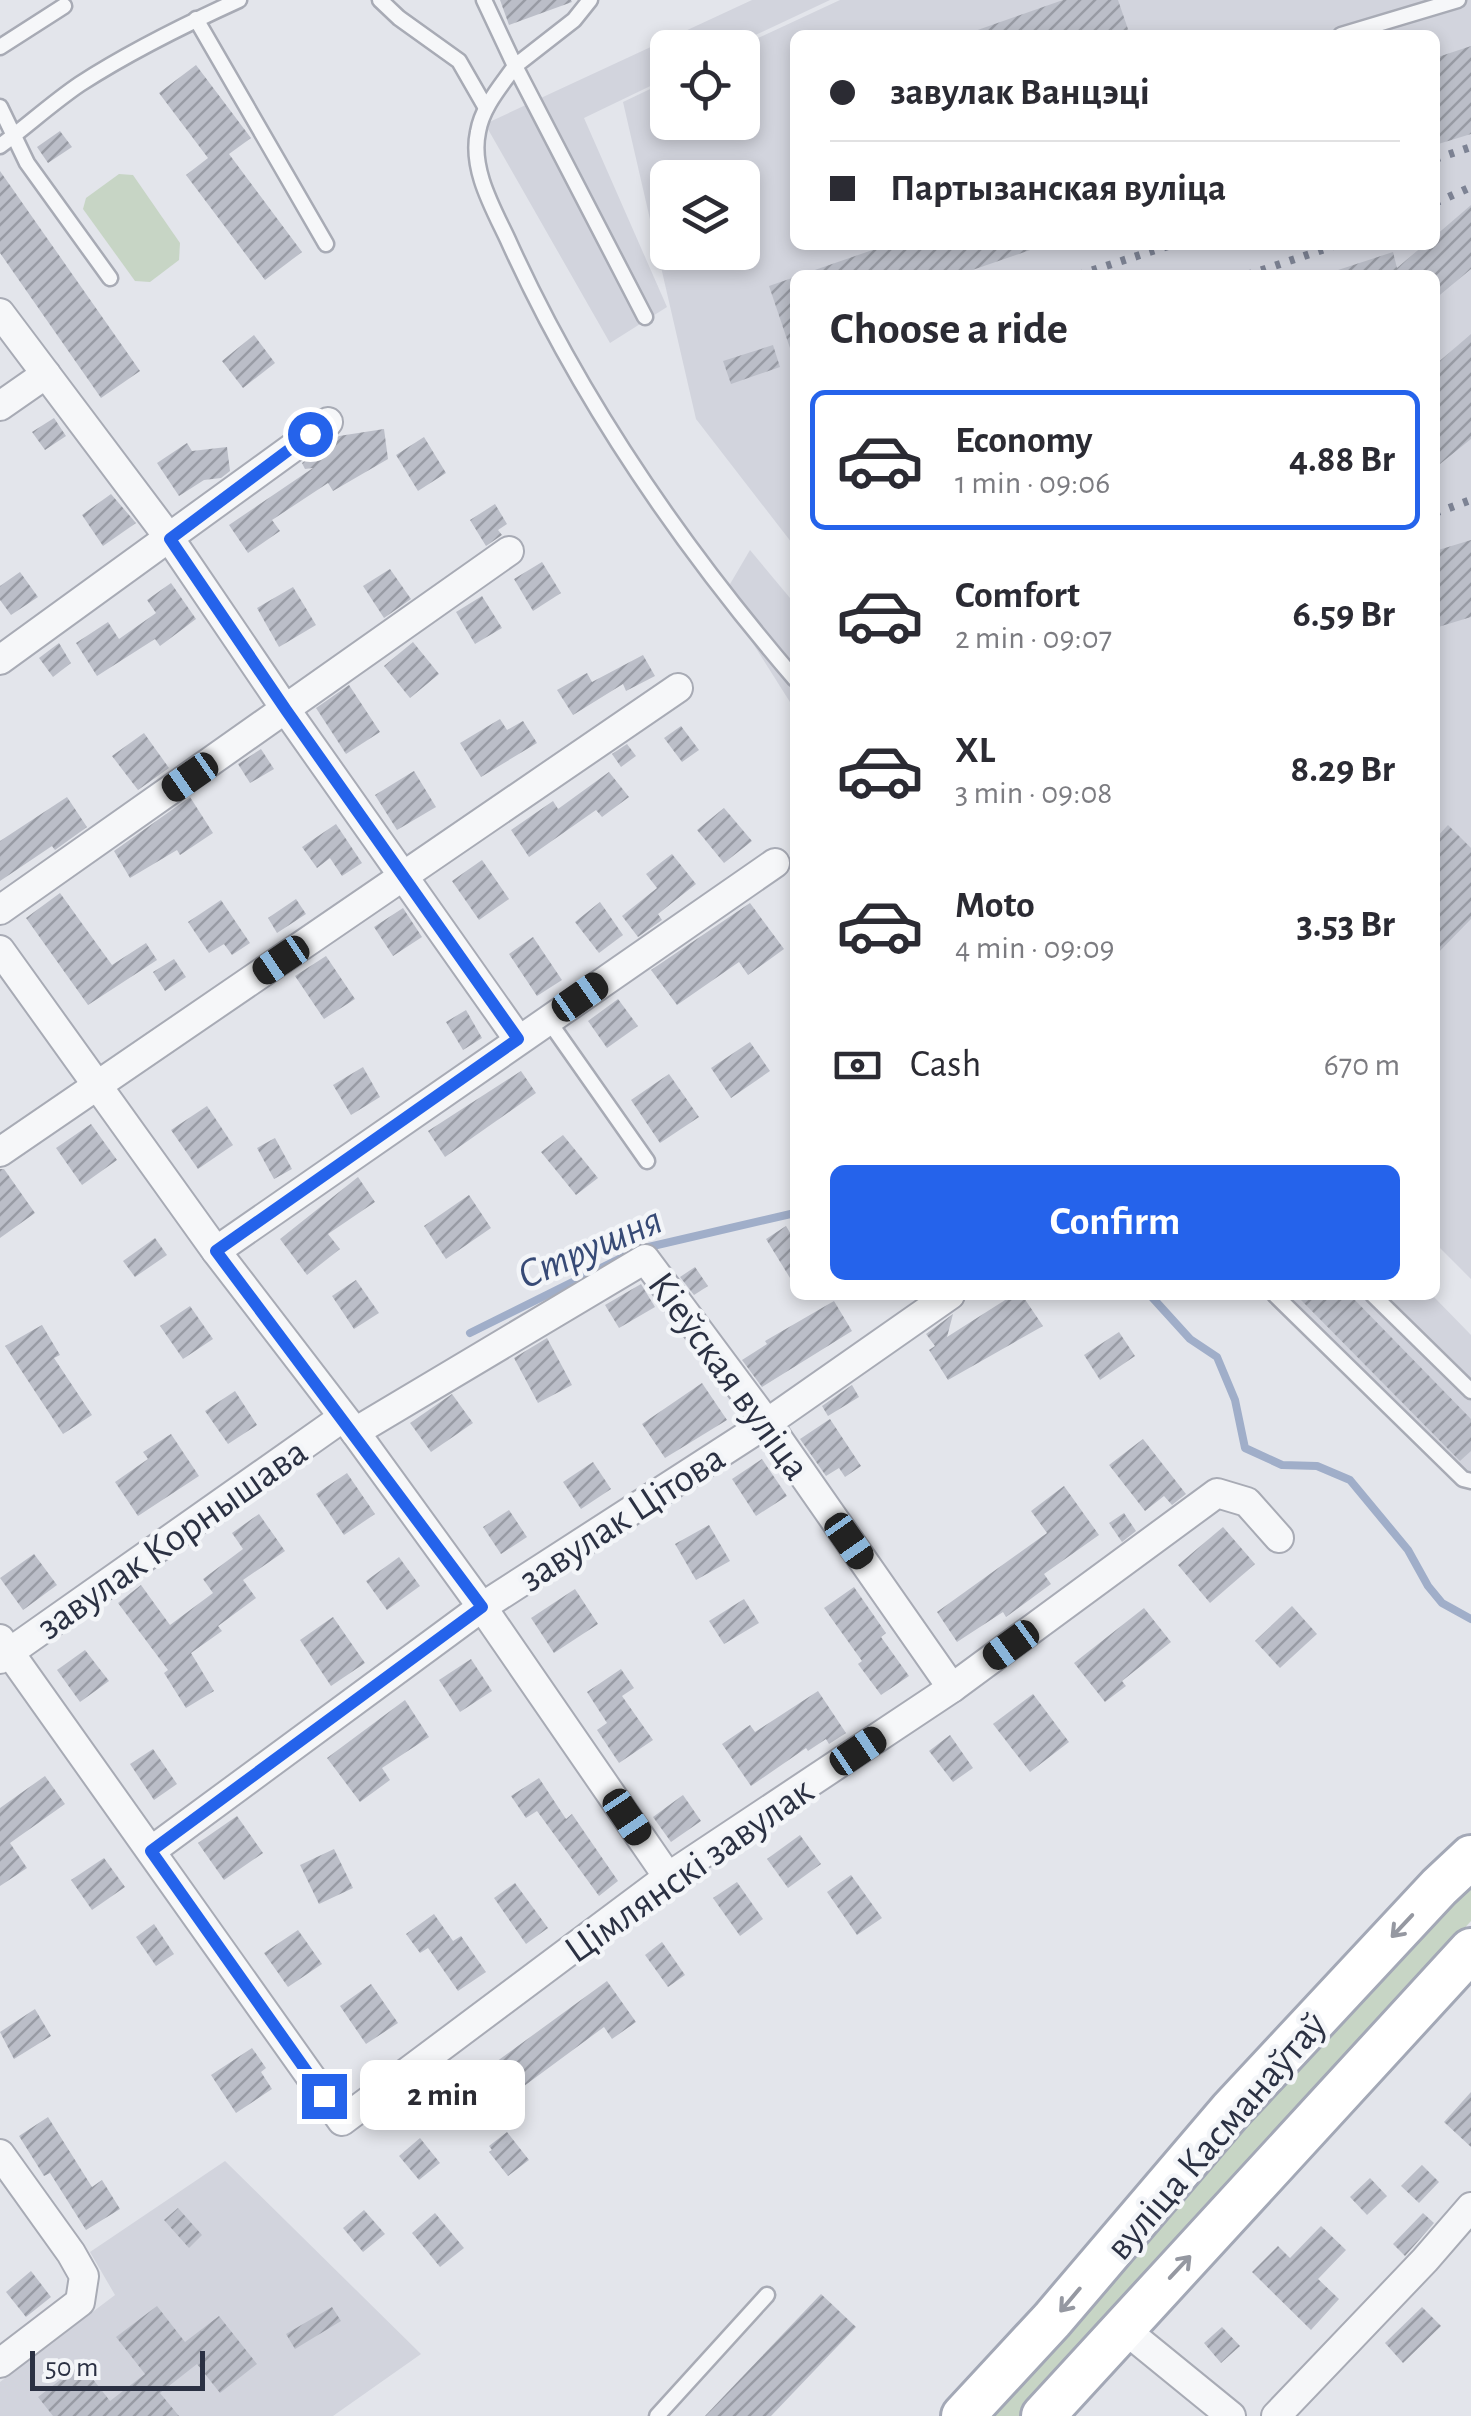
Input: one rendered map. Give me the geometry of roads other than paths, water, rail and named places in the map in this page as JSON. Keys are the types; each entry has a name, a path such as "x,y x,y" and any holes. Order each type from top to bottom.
{"main road":[{"name":"вуліца Касманаўтаў","path":"963,2416 1052,2320 1231,2110 1471,1857"},
{"name":"вуліца Касманаўтаў","path":"1043,2416 1471,1950"}],"street":[{"path":"0,313 170,539 518,1039"},
{"path":"0,406 46,374"},
{"path":"0,660 328,422"},
{"path":"0,910 508,551"},
{"path":"0,1152 678,688"},
{"path":"216,1251 775,863"},
{"path":"0,950 216,1251 482,1607 668,1877"},
{"name":"завулак Корнышава","path":"3,1650 348,1425 645,1260"},
{"name":"Кіеўская вуліца","path":"645,1260 767,1423 952,1688"},
{"name":"завулак Цітова","path":"151,1851 482,1607 767,1423 943,1300"},
{"name":"Цімлянскі завулак","path":"151,1851 342,2121 668,1877 952,1688 1217,1493 1247,1502 1279,1538"},
{"path":"3,1650 151,1851"},
{"path":"0,2154 84,2276 80,2302 0,2363"},
{"path":"1276,2416 1471,2207"},
{"path":"1123,2328 1232,2416"}],"lane":[{"path":"0,146 77,86 167,33 239,0"},
{"path":"380,0 459,61 486,108"},
{"path":"484,0 645,317"},
{"path":"590,0 574,20 515,66 486,108 477,134 483,181 558,342 664,515 740,616 790,673"},
{"path":"1358,30 1458,0"},
{"path":"0,48 64,6"},
{"path":"196,19 326,244"},
{"path":"0,107 27,163 110,278"},
{"path":"547,1019 647,1161"},
{"path":"1280,1300 1463,1480 1471,1481"},
{"path":"1378,1300 1471,1391"},
{"path":"657,2416 767,2296"}],"waterway":[{"name":"Струшня","path":"640,1249 790,1214"},
{"name":"Струшня","path":"470,1333 623,1257"},
{"name":"Струшня","path":"1155,1300 1190,1339 1217,1357 1235,1400 1245,1448 1282,1465 1317,1466 1350,1480 1408,1550 1442,1603 1471,1619"}],"railway":[{"path":"1440,157 1471,147"},
{"path":"1440,201 1471,187"},
{"path":"1094,270 1156,250"},
{"path":"1262,270 1322,250"},
{"path":"1440,511 1471,500"}]}
